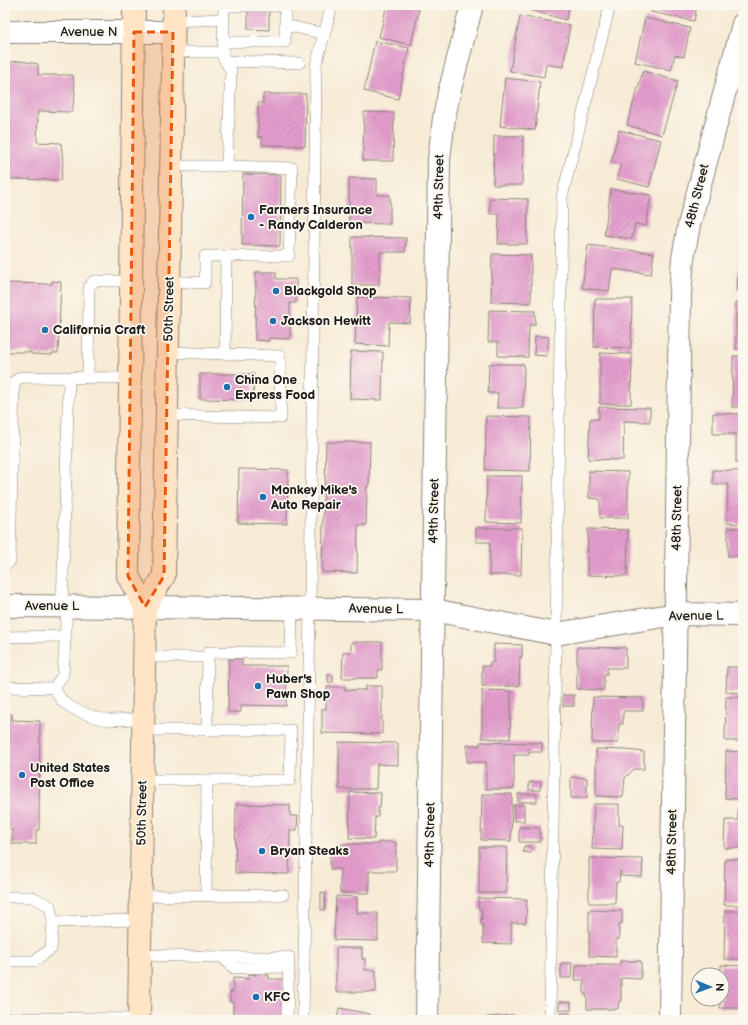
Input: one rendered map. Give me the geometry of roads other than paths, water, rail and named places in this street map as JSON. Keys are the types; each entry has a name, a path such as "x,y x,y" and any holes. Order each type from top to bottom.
{"main road":[{"name":"50th Street","path":"134,5 128,576 145,607 139,1019"},
{"name":"50th Street","path":"145,607 164,576 174,27"}],"street":[{"name":"49th Street","path":"427,1020 439,159 445,112 472,5"},
{"name":"48th Street","path":"670,1020 680,294 683,258 689,225 743,24"},
{"name":"Avenue N","path":"5,32 134,32 174,27"},
{"name":"Avenue L","path":"5,606 433,610 556,634 676,614 743,615"}],"lane":[{"path":"303,1020 301,608 316,65 332,5"},
{"path":"550,1020 562,197 610,5"},
{"path":"224,52 285,42 285,6 224,6 224,52 231,71 227,166"},
{"path":"174,27 224,19"},
{"path":"285,25 324,34"},
{"path":"174,27 224,52 299,63"},
{"path":"169,281 204,282 205,256 289,256 292,168 171,166"},
{"path":"225,353 226,256"},
{"path":"88,378 89,287 94,281 131,281"},
{"path":"167,416 281,418 280,356 168,352"},
{"path":"5,566 10,561 14,382 21,377 130,378"},
{"path":"54,688 63,675 66,636 64,606 69,378"},
{"path":"207,730 208,652 291,653 301,608"},
{"path":"5,636 66,636"},
{"path":"144,657 208,657"},
{"path":"5,687 54,688"},
{"path":"54,688 63,702 76,710 94,717 108,720 144,725 207,730 291,730 290,780 143,780"},
{"path":"206,896 208,780"},
{"path":"141,896 283,896"},
{"path":"5,897 32,897 50,906 53,922 51,949 34,961 5,961"},
{"path":"53,922 140,920"},
{"path":"140,955 289,957 287,1020"},
{"path":"5,1018 139,1019"}],"place":[{"name":"Farmers Insurance - Randy Calderon","path":"251,217"},
{"name":"Blackgold Shop","path":"276,291"},
{"name":"Jackson Hewitt","path":"273,321"},
{"name":"California Craft","path":"45,330"},
{"name":"China One Express Food","path":"227,387"},
{"name":"Monkey Mike's Auto Repair","path":"263,497"},
{"name":"Huber's Pawn Shop","path":"258,686"},
{"name":"United States Post Office","path":"22,775"},
{"name":"Bryan Steaks","path":"262,851"},
{"name":"KFC","path":"256,997"}]}
